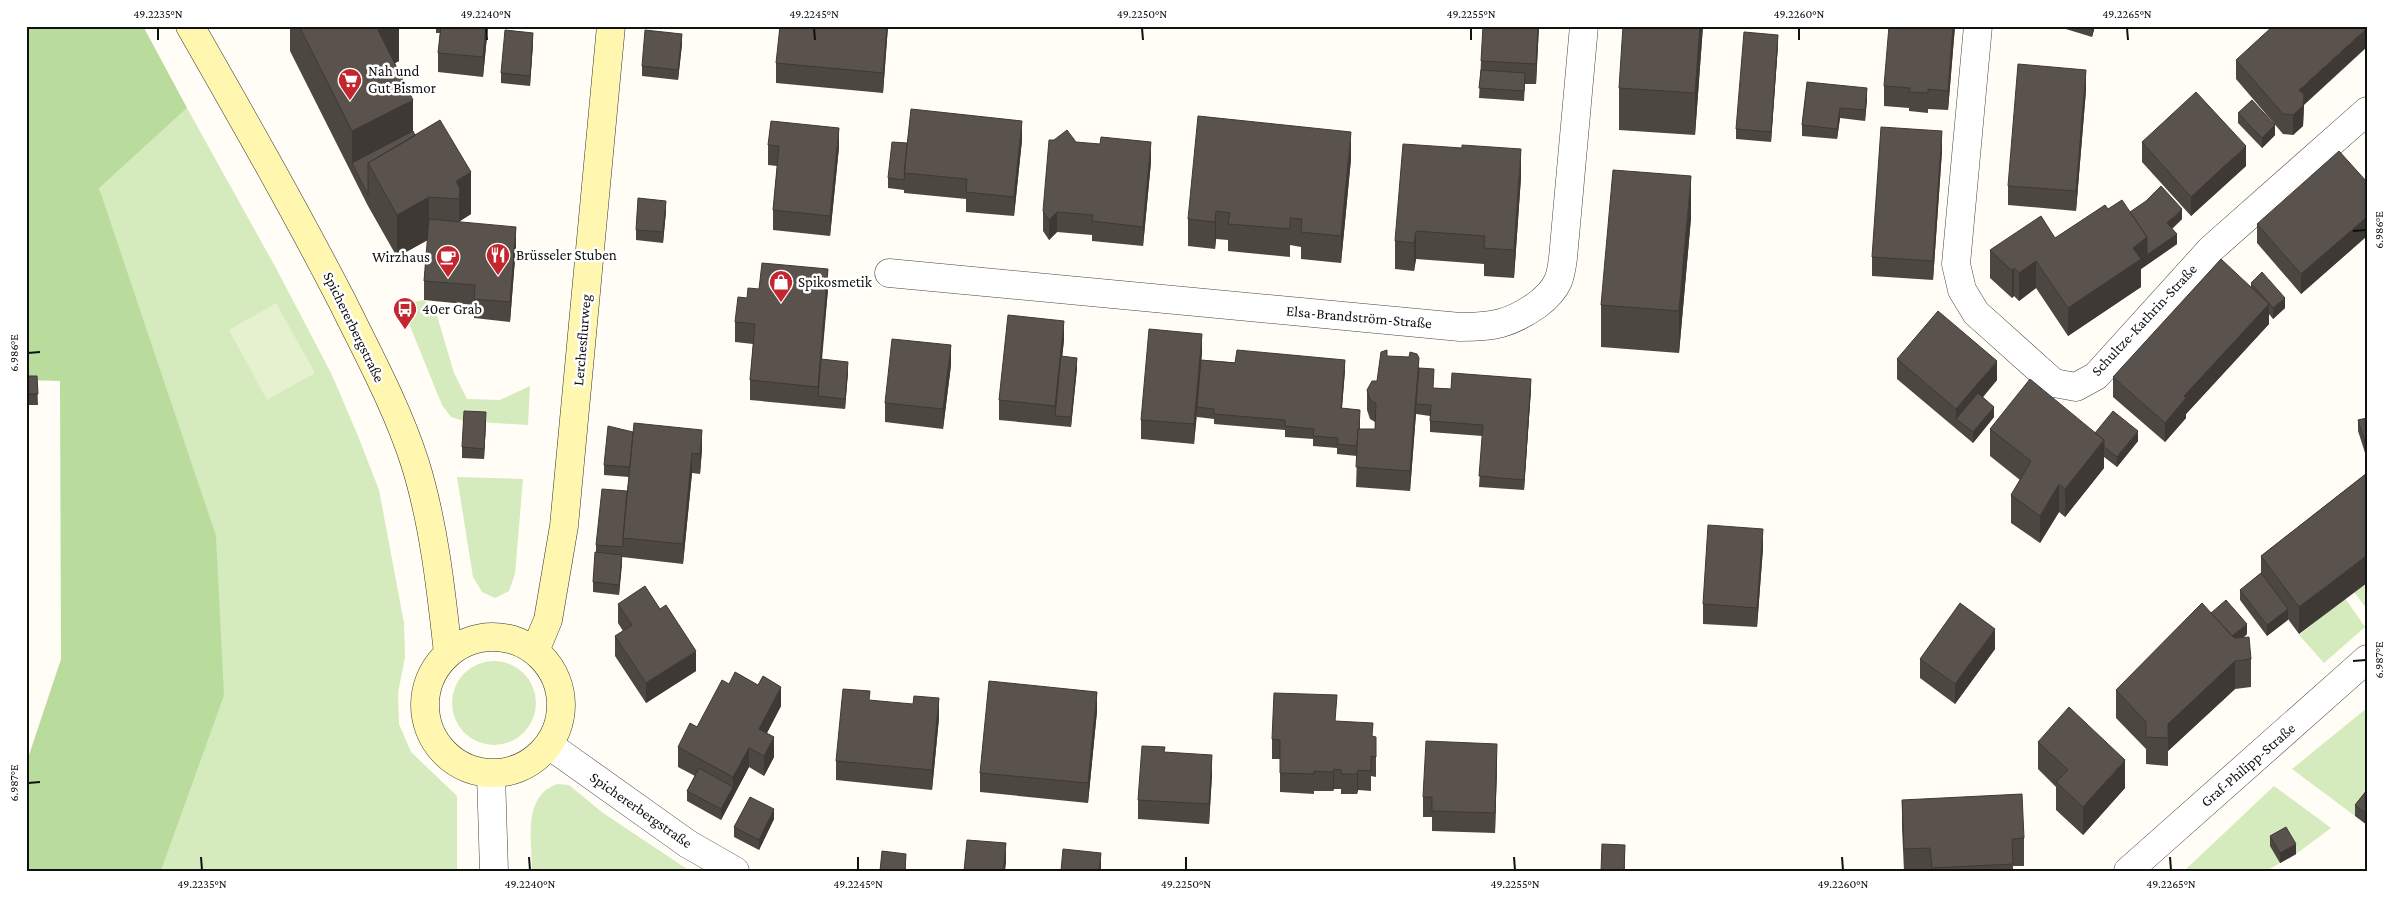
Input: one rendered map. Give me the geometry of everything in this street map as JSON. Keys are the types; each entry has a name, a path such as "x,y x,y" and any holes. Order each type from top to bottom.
{"street":[{"name":"Spichererbergstraße","path":"190,26 315,250 369,355 404,432 416,465 428,518 448,653"},
{"name":"Lerchesflurweg","path":"535,651 548,620 564,526 611,26"},
{"name":"Elsa-Brandström-Straße","path":"889,273 1460,327 1484,327 1504,324 1520,317 1544,299 1557,282 1563,258 1584,26"},
{"name":"Schultze-Kathrin-Straße","path":"1978,26 1956,264 1962,290 1976,313 2054,382 2076,386 2096,376 2211,249 2367,111"},
{"path":"482,637 501,637 519,641 535,651 547,663 556,678 561,695 561,712 557,729 549,745 524,767 491,774 474,771 459,764 441,748 427,723 425,698 433,673 448,653 464,643 482,637"},
{"name":"Graf-Philipp-Straße","path":"2128,871 2367,659"},
{"name":"Spichererbergstraße","path":"549,745 688,844 735,871"},
{"path":"491,774 494,871"}],"green space":[{"path":"26,26 143,26 187,108 99,188 216,536 224,696 161,871 26,871 26,764 61,659 60,381 26,380"},
{"path":"187,108 277,270 332,375 379,490 404,623 405,657 398,693 399,724 411,752 457,796 457,871 161,871 224,696 99,187"},
{"path":"424,300 436,312 454,373 467,399 500,400 530,386 528,425 464,421 451,417 442,405 401,304"},
{"path":"276,303 315,373 267,400 229,330"},
{"path":"457,477 523,479 515,574 509,591 495,598 482,592 473,577"},
{"path":"2367,582 2367,609 2353,591"},
{"path":"2345,598 2365,627 2324,663 2299,635"},
{"path":"494,661 510,664 524,673 533,687 536,703 533,719 524,733 510,742 494,745 478,742 464,733 455,719 452,703 455,687 464,673 478,664"},
{"path":"2367,708 2367,801 2355,816 2292,769"},
{"path":"557,784 569,785 603,813 690,871 532,871 531,821 534,809 538,799 546,790"},
{"path":"2274,786 2331,828 2296,854 2266,871 2184,871"}],"building":[{"path":"299,26 384,26 378,30 413,100 352,131"},
{"path":"441,26 486,26 483,57 438,53"},
{"path":"780,26 887,26 883,73 776,63"},
{"path":"1483,26 1538,26 1536,64 1481,61"},
{"path":"1623,26 1700,26 1695,93 1619,88"},
{"path":"1889,26 1953,26 1948,91 1928,89 1928,93 1909,92 1910,88 1884,86"},
{"path":"2273,26 2367,26 2367,28 2299,90 2304,95 2303,106 2293,115 2283,114 2236,60"},
{"path":"505,30 533,33 530,76 501,73"},
{"path":"645,30 682,34 678,70 642,66"},
{"path":"1744,32 1778,35 1771,132 1736,129"},
{"path":"2018,64 2086,70 2076,191 2008,186"},
{"path":"1481,70 1525,73 1524,91 1479,88"},
{"path":"1807,82 1867,88 1865,110 1840,108 1837,129 1802,125"},
{"path":"2196,92 2246,146 2191,197 2142,142"},
{"path":"2252,100 2275,125 2262,138 2238,113"},
{"path":"911,109 1022,121 1014,197 966,192 967,179 904,173"},
{"path":"1198,116 1351,132 1341,236 1301,232 1302,219 1290,218 1290,229 1228,224 1230,213 1216,211 1215,222 1188,219"},
{"path":"440,120 471,172 456,181 460,189 459,199 429,197 397,215 368,163"},
{"path":"771,121 839,128 830,216 773,210 779,146 768,145"},
{"path":"1881,127 1942,131 1933,261 1872,257"},
{"path":"1067,130 1076,142 1100,144 1101,137 1151,142 1143,227 1092,221 1093,215 1057,212 1049,220 1043,211 1049,140 1054,140"},
{"path":"413,131 415,136 368,163 368,195 352,163"},
{"path":"892,142 907,143 904,180 888,178"},
{"path":"1403,144 1521,149 1514,250 1484,248 1485,236 1416,231 1414,243 1395,241"},
{"path":"2339,151 2367,182 2367,217 2301,274 2257,224"},
{"path":"1613,170 1691,176 1679,311 1601,305"},
{"path":"2161,186 2182,209 2167,223 2177,234 2147,255 2147,237 2130,212 2146,201"},
{"path":"638,198 666,201 663,232 636,230"},
{"path":"2122,200 2147,237 2133,248 2141,259 2068,308 2036,261 2019,273 2014,268 2012,271 1990,250 2041,216 2055,238 2105,205 2108,209"},
{"path":"429,219 516,227 510,302 474,299 475,285 424,281"},
{"path":"2221,259 2269,304 2184,396 2186,398 2165,423 2113,377"},
{"path":"762,263 828,269 818,387 750,380 755,324 735,322 738,297 747,298 748,288 759,289"},
{"path":"2262,272 2285,298 2273,308 2251,283"},
{"path":"1938,311 1997,361 1956,409 1897,359"},
{"path":"1008,315 1064,321 1055,406 999,400"},
{"path":"1149,329 1202,334 1194,424 1141,420"},
{"path":"892,339 951,345 943,409 885,403"},
{"path":"1237,350 1345,360 1341,408 1360,410 1357,446 1337,444 1338,438 1313,436 1314,429 1285,426 1285,420 1214,414 1214,409 1197,407 1201,360 1235,363"},
{"path":"1387,350 1387,356 1409,357 1410,352 1417,354 1419,358 1410,471 1356,467 1358,429 1375,429 1376,403 1370,400 1367,390 1372,381 1377,381 1381,352"},
{"path":"1061,356 1077,358 1071,417 1055,416"},
{"path":"821,359 848,362 845,399 818,396"},
{"path":"1419,368 1434,369 1433,388 1451,389 1452,373 1531,379 1524,480 1479,476 1483,425 1430,421 1431,405 1416,404"},
{"path":"26,376 37,376 38,394 26,394"},
{"path":"2030,379 2104,440 2065,489 2059,484 2040,516 2011,495 2031,461 1990,429"},
{"path":"1978,393 1994,407 1973,432 1956,419"},
{"path":"464,411 486,412 484,449 462,447"},
{"path":"2113,411 2138,431 2117,457 2104,447 2104,440 2095,433"},
{"path":"2367,418 2367,448 2358,420"},
{"path":"634,423 702,430 700,454 692,453 683,544 623,538"},
{"path":"608,426 633,432 630,467 604,465"},
{"path":"2367,473 2367,555 2299,607 2261,556"},
{"path":"602,489 627,491 623,547 596,545"},
{"path":"1708,525 1763,529 1757,608 1703,604"},
{"path":"595,552 622,555 619,585 593,582"},
{"path":"2261,573 2288,609 2267,625 2240,590"},
{"path":"645,586 660,609 666,605 696,651 646,683 615,636 632,625 618,604"},
{"path":"2226,600 2247,624 2232,636 2211,613"},
{"path":"1960,603 1995,629 1955,684 1920,659"},
{"path":"2202,603 2234,638 2249,637 2251,659 2235,661 2168,724 2168,738 2146,737 2146,722 2116,690"},
{"path":"735,672 758,685 763,676 781,687 759,729 774,737 764,756 749,748 733,777 678,747 690,723 697,727 722,680 729,684"},
{"path":"989,681 1097,692 1088,783 980,773"},
{"path":"843,689 870,691 869,700 890,702 913,704 914,696 939,698 932,770 836,761"},
{"path":"1274,693 1337,695 1335,721 1373,723 1372,736 1376,737 1376,757 1371,756 1371,771 1358,770 1357,774 1341,774 1341,770 1334,769 1333,772 1314,771 1314,774 1280,773 1280,740 1272,739"},
{"path":"2069,707 2125,760 2083,807 2056,782 2068,770 2038,742"},
{"path":"1426,741 1497,744 1495,813 1432,811 1432,797 1423,797"},
{"path":"1142,746 1165,747 1164,752 1212,755 1209,804 1138,800"},
{"path":"699,768 733,787 721,809 687,791"},
{"path":"2367,790 2367,814 2355,805"},
{"path":"2022,794 2024,838 2012,839 2013,864 1932,868 1930,848 1904,849 1902,800"},
{"path":"750,797 774,809 759,840 734,827"},
{"path":"2286,827 2296,844 2280,853 2270,836"},
{"path":"967,840 1006,843 1003,871 964,871"},
{"path":"1602,844 1625,845 1624,871 1601,871"},
{"path":"1063,849 1101,853 1099,871 1061,871"},
{"path":"882,851 906,854 905,871 880,871"}],"place":[{"name":"Nah und Gut Bismor","path":"350,101"},
{"name":"Brüsseler Stuben","path":"498,276"},
{"name":"Wirzhaus","path":"448,278"},
{"name":"Spikosmetik","path":"781,303"},
{"name":"40er Grab","path":"405,330"}]}
